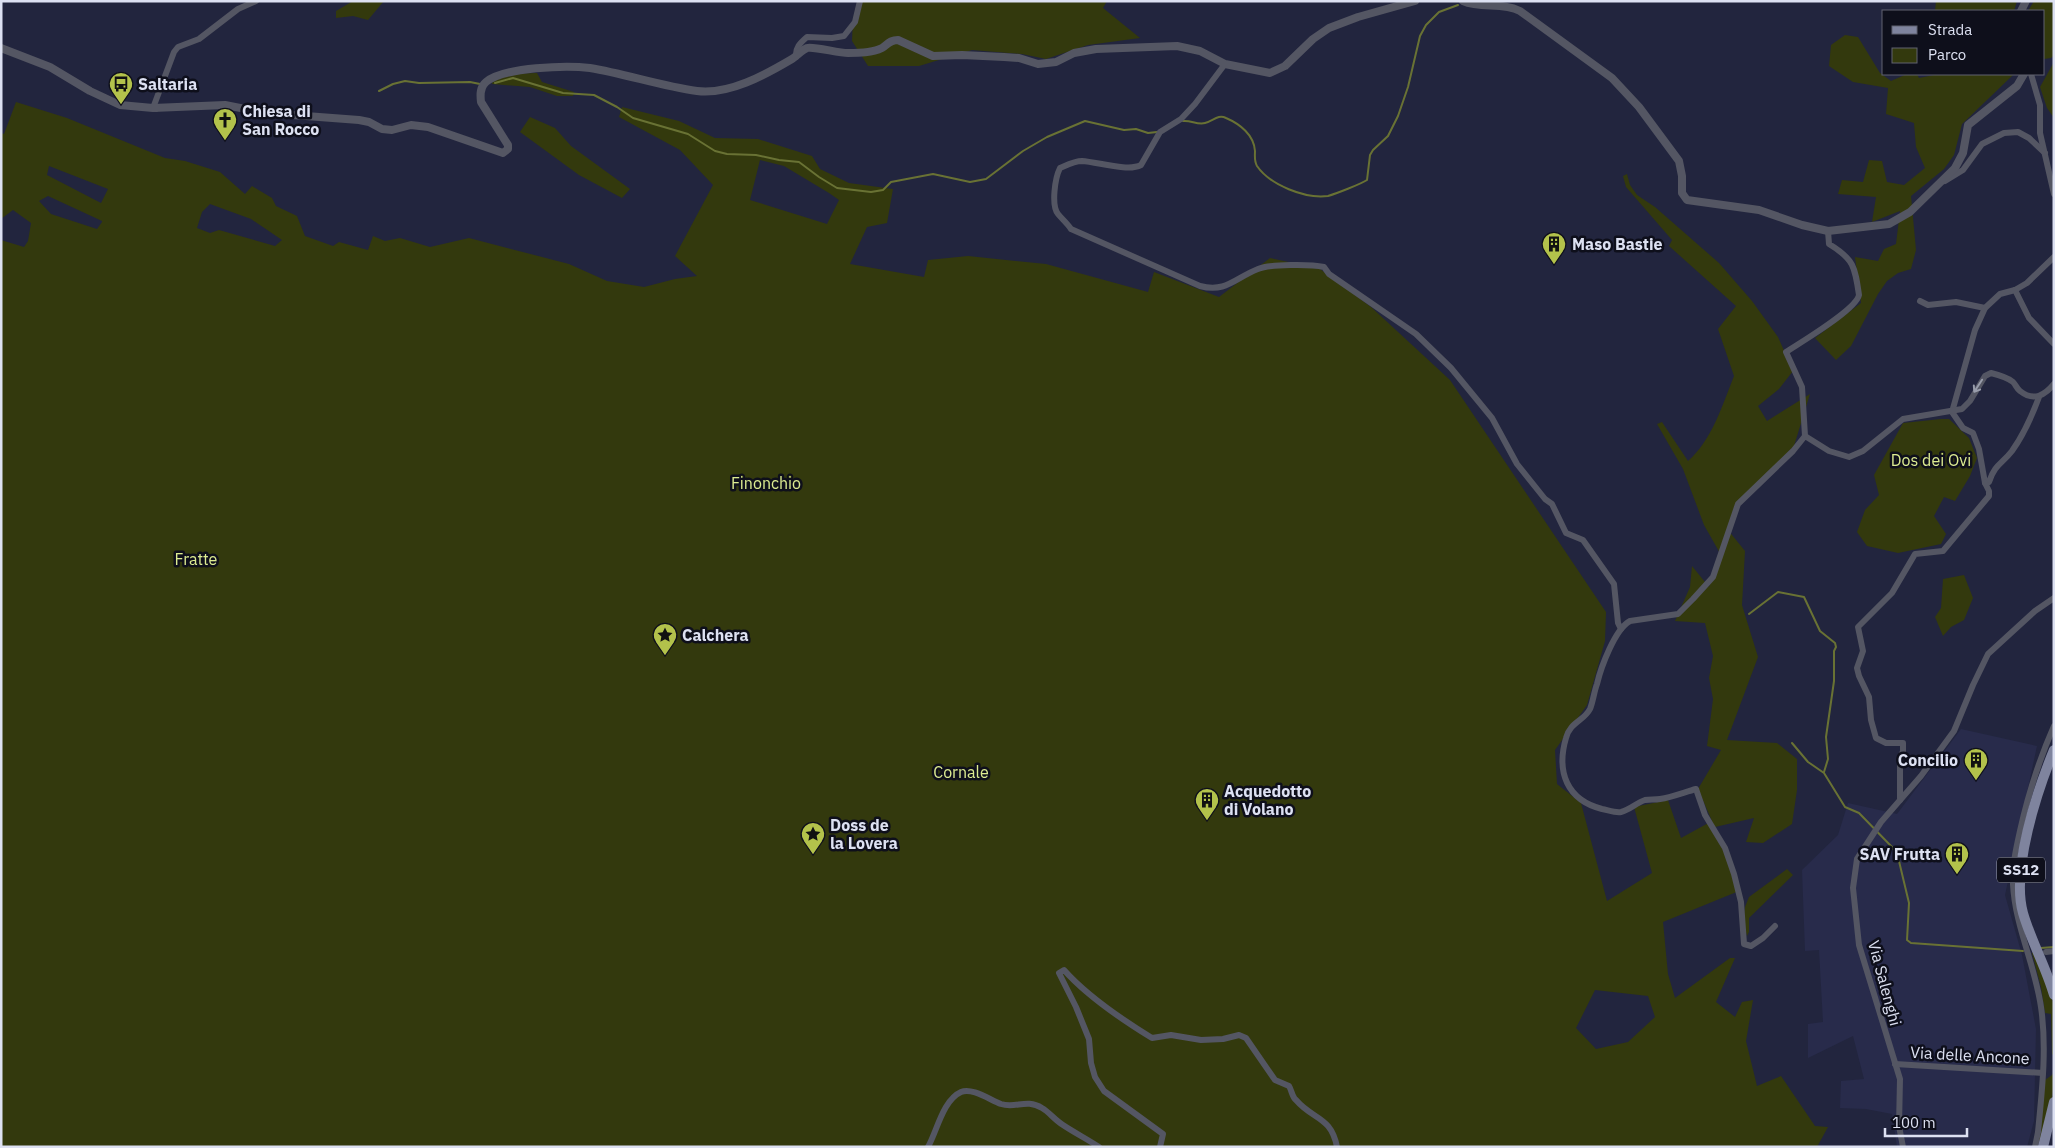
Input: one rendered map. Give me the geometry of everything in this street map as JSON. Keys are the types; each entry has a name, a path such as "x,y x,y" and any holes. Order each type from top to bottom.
{"main road":[{"name":"SS12","path":"2054,750 2038,790 2019,882 2022,911 2054,995"},
{"path":"2044,1147 2054,1102"}],"street":[{"path":"156,110 174,52 178,47 199,39 238,9 256,1"},
{"path":"796,57 795,52 798,45 807,37 832,38 844,36 855,22 860,1"},
{"path":"1,48 50,67 90,91 120,105 156,110 225,105 266,113 359,120 369,122 382,129 392,130 411,126 428,127 503,153 508,149 508,145 485,109 480,96 482,86 487,81 510,72 525,69 587,68 708,92 732,89 796,57 807,48 815,47 835,53 851,53 882,48 892,40 898,40 933,56 962,55 1020,58 1038,64 1056,62 1074,53 1096,48 1177,46 1200,51 1225,64 1270,73 1285,66 1300,50 1329,28 1358,17 1415,1"},
{"path":"1463,1 1484,5 1505,5 1520,11 1612,78 1639,107 1679,160 1682,192 1687,200 1759,210 1802,225 1828,231 1889,224 1910,212 1955,168 1963,153 1968,125 2017,86 2023,75"},
{"path":"1225,64 1186,114 1160,132 1142,166 1127,167 1080,161 1060,168 1055,179 1056,210 1059,215 1071,229 1200,286 1211,289 1224,288 1259,268 1314,265 1324,267 1329,274 1416,334 1451,368 1483,404 1517,464 1545,499 1552,504 1566,533 1583,540 1614,584 1620,628"},
{"path":"2031,75 2040,105 2040,133 2054,194"},
{"path":"1938,183 1963,170 1982,144 2004,133 2018,132 2029,138 2045,153"},
{"path":"1775,926 1763,938 1751,946 1744,944 1741,902 1734,874 1725,848 1705,815 1696,789 1661,799 1646,800 1631,809 1619,812 1592,806 1581,800 1567,784 1562,768 1566,736 1576,722 1590,710 1597,681 1620,628 1630,621 1678,614 1693,599 1713,576 1738,504 1793,451 1805,436 1802,387 1786,352 1833,321 1855,303 1859,295 1851,261 1842,252 1829,244 1828,231"},
{"path":"1900,800 1900,760 1903,752 1903,743 1886,743 1876,738 1871,720 1869,697 1857,668 1863,650 1858,627 1892,593 1915,554 1943,551 1989,496 1979,449 1973,433 1962,428 1952,412 1975,330 1985,308 2000,294 2015,290 2027,283 2054,257"},
{"path":"2015,290 2029,318 2054,344"},
{"path":"1920,301 1928,305 1956,302 1985,308"},
{"path":"1805,436 1829,451 1850,457 1863,452 1903,419 1962,409 1970,401 1985,376 1991,373 2002,375 2027,395 2039,397 2047,393 2054,384"},
{"path":"1985,483 1989,482 1998,464 2005,460 2018,442 2031,419 2039,397"},
{"path":"1900,800 1921,776 1954,731 1988,654 2035,611 2054,598"},
{"path":"2035,1147 2043,1073 2044,1042 2041,1006 2019,924 2013,884 2014,862 2025,810 2041,756 2054,726"},
{"name":"Via Salenghi","path":"1900,800 1881,822 1857,859 1853,888 1859,945 1900,1079 1899,1126 1903,1147"},
{"path":"2046,952 2054,951"},
{"path":"1160,1147 1163,1134 1104,1091 1095,1077 1091,1063 1089,1039 1059,973 1064,970 1078,985 1109,1009 1152,1038 1170,1035 1201,1040 1223,1039 1239,1035 1246,1038 1275,1080 1290,1086 1294,1099 1327,1123 1334,1134 1337,1147"},
{"name":"Via delle Ancone","path":"1895,1064 2043,1073"},
{"path":"928,1147 935,1136 942,1114 948,1104 960,1092 967,1090 1003,1105 1030,1103 1043,1108 1061,1124 1099,1147"}],"shaded area":[{"path":"1961,729 2037,746 2005,895 2022,955 2036,1029 2034,1121 2027,1147 1897,1147 1892,1114 1866,1109 1840,1108 1841,1081 1864,1079 1853,1036 1808,1058 1808,1024 1823,1022 1819,950 1805,951 1802,870 1838,835 1848,803 1897,814"}],"green space":[{"path":"353,1 384,1 368,20 353,16 336,18 336,11"},
{"path":"859,1 1107,1 1103,8 1140,38 1088,45 1046,59 1022,54 972,50 919,66 868,66 852,41 853,18"},
{"path":"1936,1 2017,1 2014,10 1935,10"},
{"path":"2034,1 2054,1 2054,55 2051,58 2045,59 2045,10 2029,10"},
{"path":"1845,35 1858,37 1880,73 1891,81 1905,75 1918,75 1919,78 1934,75 2013,75 1962,124 1954,155 1944,169 1911,196 1916,250 1911,269 1898,273 1887,281 1878,294 1851,346 1836,360 1815,338 1861,303 1855,257 1878,261 1884,249 1896,244 1900,211 1872,222 1876,197 1838,194 1842,180 1863,182 1869,160 1882,161 1887,182 1904,185 1925,168 1916,147 1914,123 1886,114 1888,88 1853,82 1829,66 1831,45"},
{"path":"2054,62 2054,118 2047,108 2040,87"},
{"path":"537,73 542,82 574,92 573,96 557,96 530,87 492,84 493,80 508,74"},
{"name":"Finonchio","path":"16,102 67,118 165,158 185,161 220,172 245,194 252,186 272,198 276,206 297,216 305,236 333,246 339,242 368,250 373,236 385,241 400,238 430,247 469,238 569,264 607,281 644,287 675,279 697,276 675,256 713,185 680,150 619,117 622,107 679,121 715,138 758,139 812,156 820,169 849,183 893,189 887,223 867,227 850,264 924,277 928,260 968,256 1046,264 1148,292 1154,272 1219,297 1270,258 1320,269 1371,307 1450,380 1606,612 1605,641 1587,705 1555,750 1557,784 1581,803 1607,901 1652,873 1634,807 1668,800 1681,838 1712,821 1698,789 1721,750 1707,746 1713,699 1709,678 1713,656 1705,623 1675,621 1690,587 1692,566 1709,587 1721,555 1704,525 1683,469 1657,424 1662,422 1688,461 1704,443 1720,411 1734,376 1718,329 1736,306 1669,246 1672,240 1626,187 1623,176 1627,174 1630,185 1637,195 1655,207 1719,263 1752,301 1778,337 1793,371 1779,389 1758,406 1767,421 1810,394 1794,446 1735,505 1728,530 1745,551 1742,605 1758,657 1727,740 1777,743 1797,759 1797,790 1792,824 1763,843 1746,842 1754,818 1715,827 1739,891 1663,922 1668,974 1675,998 1730,958 1735,958 1716,1002 1735,1017 1742,1002 1753,1000 1746,1041 1757,1086 1781,1076 1815,1126 1828,1127 1817,1147 1,1147 1,240 24,247 28,241 31,223 13,210 1,219 1,133 4,134","holes":["760,160 784,166 839,200 827,224 750,200","49,166 108,189 101,203 47,175","48,196 102,222 97,229 51,214 39,201","210,204 251,219 282,240 275,246 219,230 210,233 197,228 202,212","1595,990 1648,996 1655,1017 1628,1042 1596,1049 1576,1028"]},
{"path":"530,117 555,128 571,146 630,189 622,198 579,175 520,132"},
{"name":"Dos dei Ovi","path":"1949,419 1969,438 1977,458 1970,476 1955,501 1944,497 1934,516 1946,534 1941,544 1898,553 1867,546 1857,532 1865,510 1879,495 1874,475 1903,423"},
{"path":"1964,575 1973,598 1964,620 1951,627 1943,636 1935,617 1941,608 1943,579"},
{"path":"1787,869 1793,875 1749,918 1749,932 1747,936 1743,920 1749,897"},
{"path":"2034,952 2050,990 2054,1007 2054,1053 2052,1055 2051,1014 2045,1013 2041,987 2032,953"},
{"path":"2054,1071 2050,1110 2036,1147 2045,1080"}],"waterway":[{"path":"1490,1 1509,1"},
{"path":"1183,121 1202,123 1223,117 1236,123 1252,140 1255,160 1263,173 1279,185 1299,193 1328,196 1354,186 1367,180 1370,155 1388,136 1398,116 1408,87 1420,36 1426,25 1439,12 1458,5"},
{"path":"495,83 513,78 563,93 594,95 633,118 688,134 715,151 799,162 837,188 871,192 883,190 891,182 933,174 970,182 986,179 1023,151 1047,137 1085,121 1124,130 1136,129 1148,133 1157,132"},
{"path":"379,91 393,84 405,81 419,83 470,82 480,84"},
{"path":"1749,614 1778,592 1804,597 1820,631 1835,643 1834,681 1826,737 1828,759 1824,772"},
{"path":"1792,743 1808,762 1824,773 1845,807 1859,813 1892,847 1898,857 1909,903 1907,940 1911,943 2023,951"},
{"path":"2041,948 2054,947"}],"place":[{"name":"Saltaria","path":"121,105"},
{"name":"Chiesa di San Rocco","path":"225,141"},
{"name":"Maso Bastie","path":"1554,265"},
{"name":"Calchera","path":"665,656"},
{"name":"Concilio","path":"1976,781"},
{"name":"Acquedotto di Volano","path":"1207,821"},
{"name":"Doss de la Lovera","path":"813,855"},
{"name":"SAV Frutta","path":"1957,875"}],"park label":[{"name":"Fratte","path":"196,559"},
{"name":"Cornale","path":"961,772"}]}
